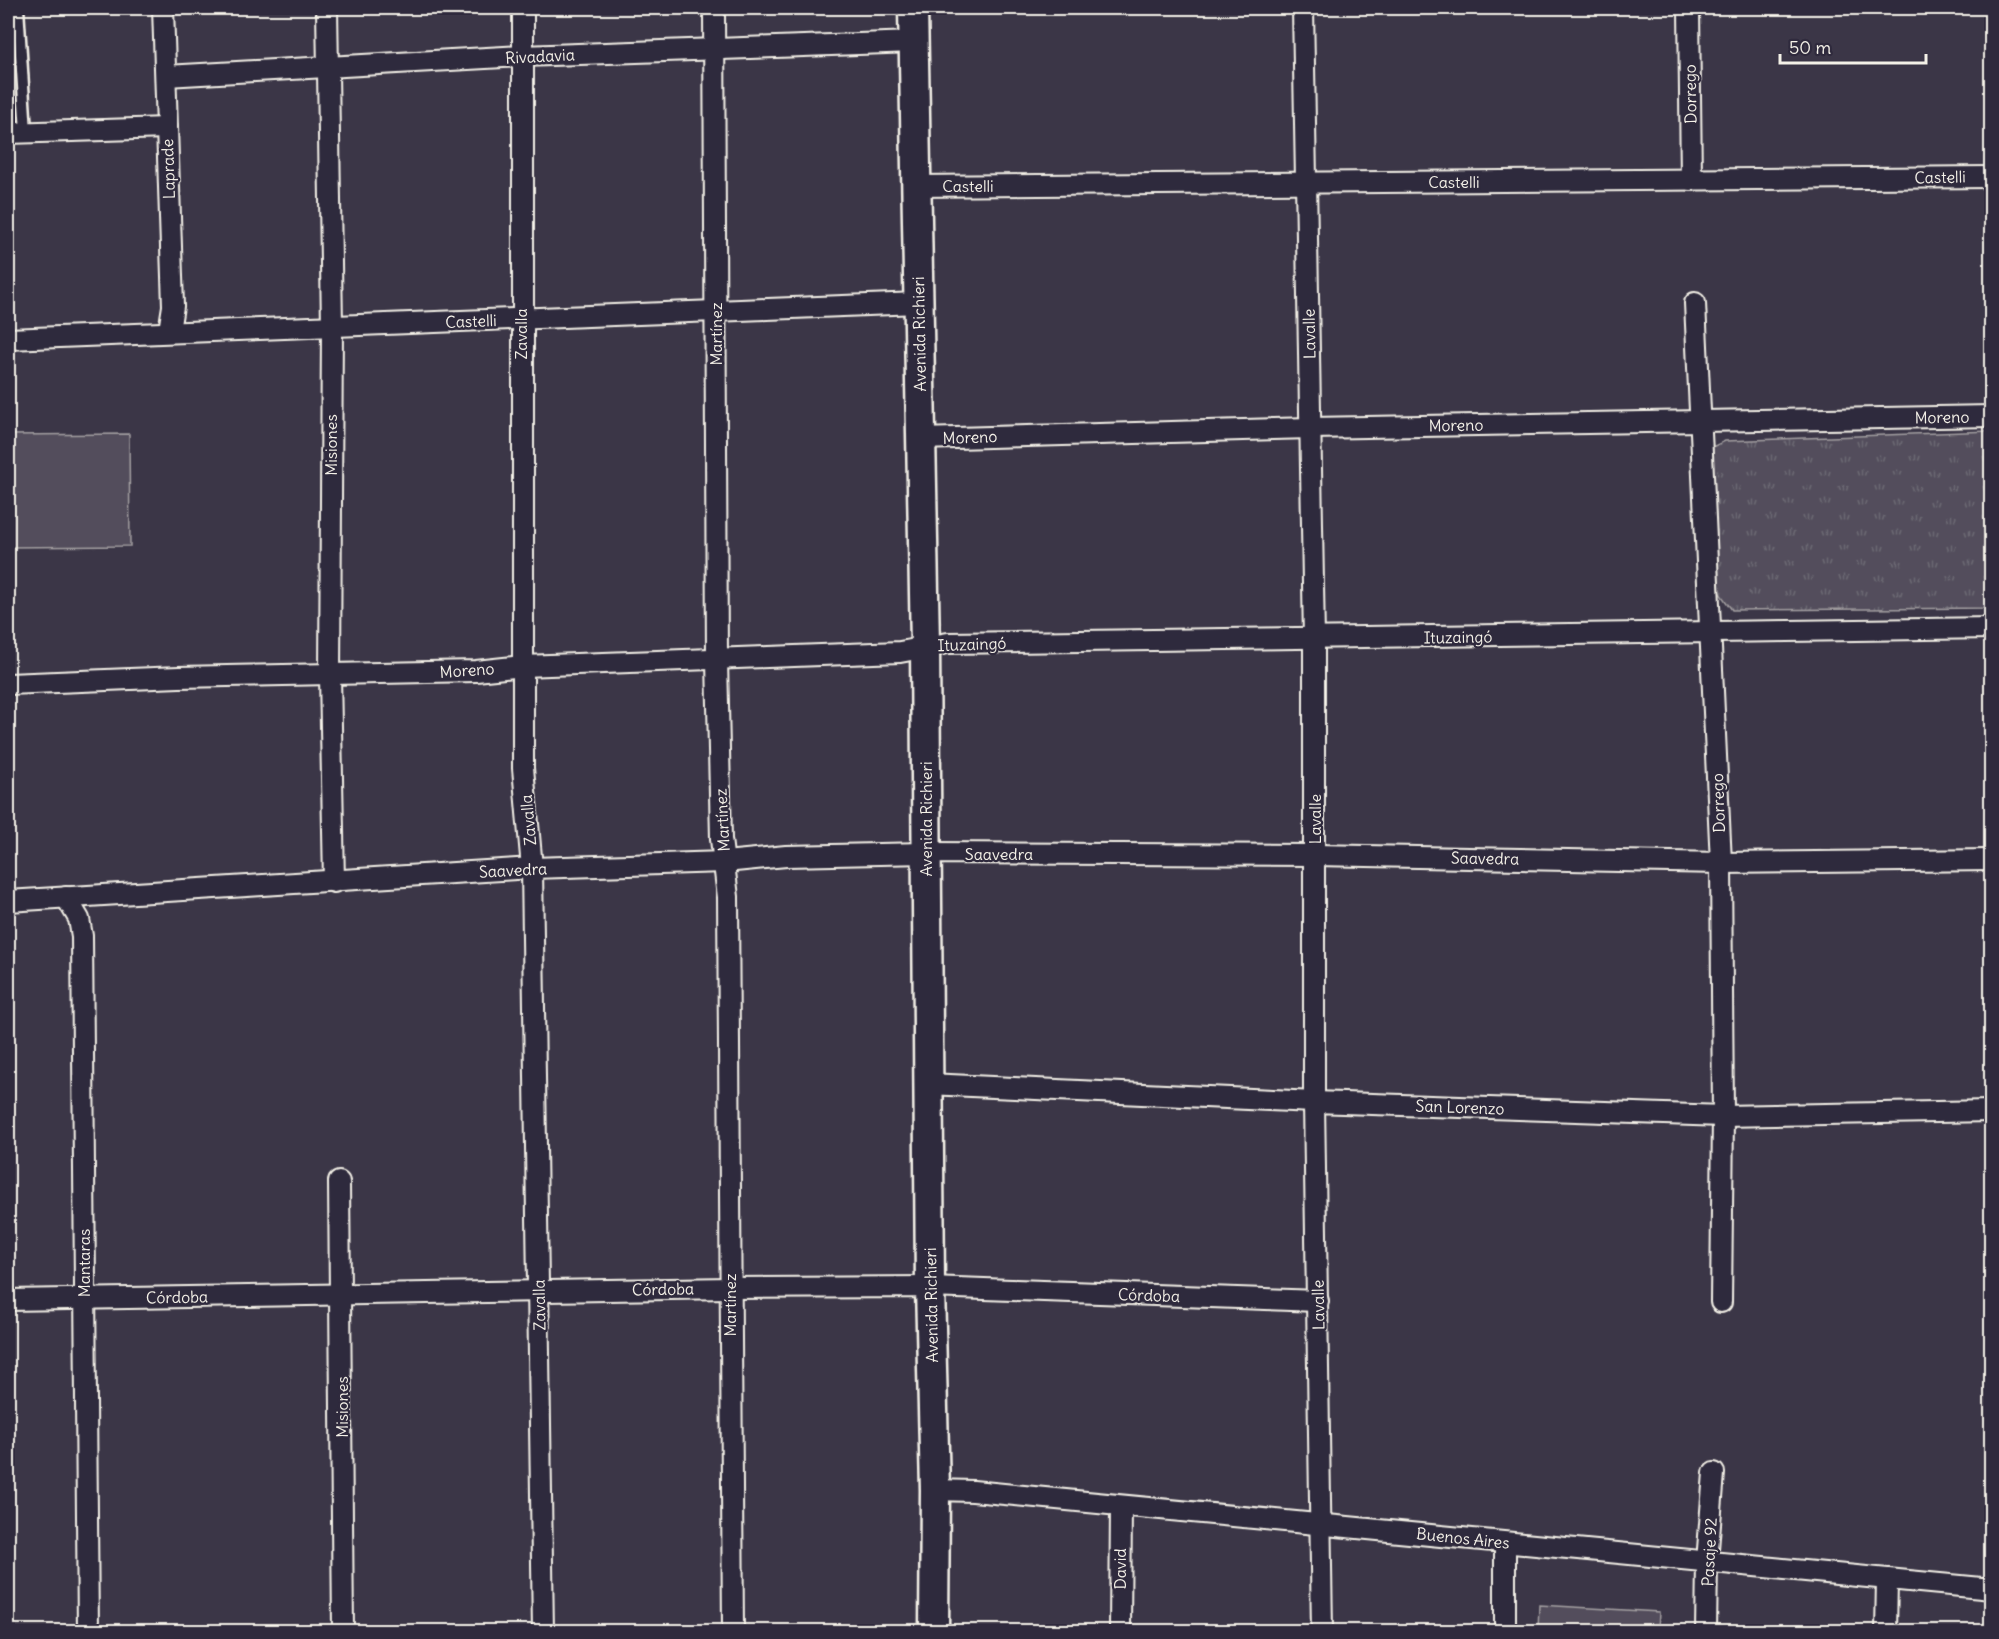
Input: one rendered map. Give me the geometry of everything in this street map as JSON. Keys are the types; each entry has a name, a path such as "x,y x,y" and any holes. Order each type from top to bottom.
{"street":[{"name":"Laprade","path":"163,8 173,306 169,331"},
{"name":"Misiones","path":"327,8 332,326 330,675 334,882"},
{"name":"Zavalla","path":"523,8 521,319 523,768 532,868 543,1632"},
{"name":"Martínez","path":"714,8 717,660 721,839 728,909 733,1632"},
{"name":"Avenida Richieri","path":"913,8 925,646 930,1287 935,1490 934,1632"},
{"name":"Lavalle","path":"1303,8 1314,640 1314,1102 1322,1632"},
{"name":"Dorrego","path":"1689,8 1691,180"},
{"name":"Rivadavia","path":"166,76 523,56 914,42"},
{"path":"17,132 167,128"},
{"name":"Castelli","path":"916,186 1992,177"},
{"name":"Castelli","path":"8,339 716,309 918,303"},
{"name":"Dorrego","path":"1695,303 1721,863 1723,1116 1721,1302"},
{"name":"Moreno","path":"921,439 1311,428 1992,416"},
{"name":"Ituzaingó","path":"925,646 948,643 1314,640 1992,628"},
{"name":"Moreno","path":"8,684 179,677 476,671 523,666 900,652 925,646"},
{"name":"Saavedra","path":"8,902 532,868 725,862 786,856 926,853 1315,855 1721,863 1992,860"},
{"name":"Mantaras","path":"66,897 79,919 82,936 88,1632"},
{"name":"San Lorenzo","path":"928,1084 1314,1102 1723,1116 1992,1111"},
{"name":"Misiones","path":"339,1182 343,1632"},
{"name":"Córdoba","path":"8,1300 730,1288 930,1287 1318,1300"},
{"name":"Pasaje 92","path":"1706,1632 1707,1562 1714,1473"},
{"name":"Buenos Aires","path":"935,1490 973,1491 1320,1523 1505,1543 1992,1589"},
{"name":"David","path":"1120,1632 1121,1506"},
{"path":"1505,1543 1505,1632"},
{"path":"1886,1632 1887,1579"}],"lane":[{"path":"17,132 18,8"}],"green space":[{"path":"1991,431 1991,608 1732,610 1717,589 1710,448 1725,441"},
{"path":"129,434 130,546 8,547 8,435"},
{"path":"1539,1605 1659,1612 1658,1631 1538,1631"}]}
